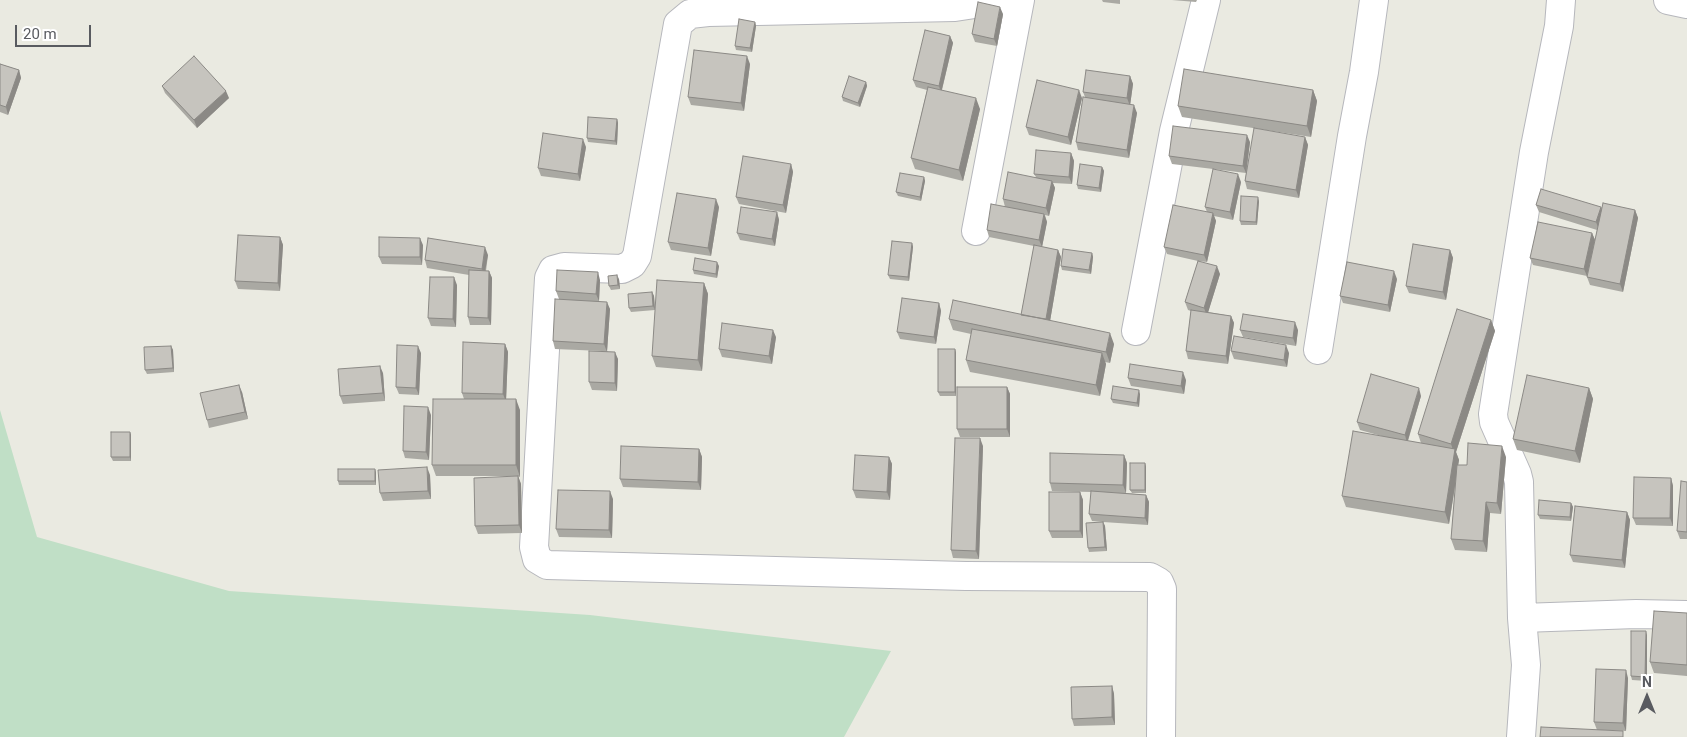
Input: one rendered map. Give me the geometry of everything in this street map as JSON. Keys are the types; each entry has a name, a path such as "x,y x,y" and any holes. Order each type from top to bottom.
{"street":[{"path":"1001,0 956,7 708,12 690,14 678,24 637,256 632,264 622,269 564,267 553,270 549,278 535,553 537,559 547,565 966,576 1150,577 1159,582 1162,589 1161,737"},
{"path":"976,231 1020,0"},
{"path":"1136,331 1174,131 1206,0"},
{"path":"1318,350 1364,72 1374,0"},
{"path":"1521,737 1526,665 1522,618 1519,482 1494,422 1493,414 1533,162 1559,26 1562,0"},
{"path":"1668,0 1687,4"},
{"path":"1522,618 1636,614 1687,615"}],"green space":[{"path":"0,410 37,537 229,591 590,615 891,651 844,737 0,737"}],"building":[{"path":"978,2 1000,7 994,39 972,34"},
{"path":"739,19 755,22 750,48 735,46"},
{"path":"925,30 950,36 939,86 913,80"},
{"path":"694,50 747,56 741,103 688,97"},
{"path":"194,56 226,91 194,120 162,86"},
{"path":"0,64 19,70 6,107 0,105"},
{"path":"1184,69 1313,90 1307,126 1178,106"},
{"path":"1086,70 1130,76 1127,98 1083,92"},
{"path":"849,76 866,82 858,103 842,97"},
{"path":"1037,80 1079,90 1068,137 1026,127"},
{"path":"928,87 976,98 959,170 911,158"},
{"path":"1083,97 1134,105 1127,150 1076,142"},
{"path":"588,117 617,119 615,141 587,138"},
{"path":"1173,126 1247,135 1243,166 1169,156"},
{"path":"1254,128 1305,137 1296,190 1245,181"},
{"path":"543,133 583,139 578,174 538,168"},
{"path":"1036,150 1071,153 1069,177 1034,174"},
{"path":"743,156 791,164 783,205 736,197"},
{"path":"1080,164 1102,167 1099,188 1077,185"},
{"path":"1213,169 1238,174 1230,212 1205,207"},
{"path":"1008,172 1052,181 1046,208 1003,199"},
{"path":"900,173 924,177 920,197 896,192"},
{"path":"1541,189 1601,207 1596,222 1536,205"},
{"path":"677,193 716,199 708,248 668,242"},
{"path":"1241,196 1258,197 1256,222 1240,221"},
{"path":"1603,203 1635,210 1620,284 1587,277"},
{"path":"991,204 1044,214 1039,240 987,230"},
{"path":"1173,205 1213,213 1204,255 1164,247"},
{"path":"741,207 777,212 772,239 737,233"},
{"path":"1538,222 1592,233 1584,269 1530,258"},
{"path":"238,235 280,237 278,283 235,281"},
{"path":"379,237 420,238 420,257 379,257"},
{"path":"428,238 485,247 482,269 425,260"},
{"path":"892,241 912,243 908,277 888,275"},
{"path":"1413,244 1450,250 1443,292 1406,286"},
{"path":"1034,245 1058,250 1046,319 1021,315"},
{"path":"1063,249 1092,253 1089,270 1061,266"},
{"path":"695,258 717,262 716,274 693,270"},
{"path":"1198,261 1217,266 1204,308 1185,302"},
{"path":"1347,262 1394,271 1388,305 1340,296"},
{"path":"469,270 489,271 488,318 468,317"},
{"path":"557,270 598,272 596,294 556,291"},
{"path":"617,275 618,285 609,286 608,276"},
{"path":"430,277 454,277 453,319 428,318"},
{"path":"657,280 704,283 698,360 652,356"},
{"path":"652,292 653,306 629,308 628,294"},
{"path":"902,298 939,303 934,337 897,332"},
{"path":"555,299 607,302 604,344 553,341"},
{"path":"953,300 1110,333 1106,352 949,319"},
{"path":"1457,309 1491,320 1451,444 1418,434"},
{"path":"1191,310 1231,316 1226,356 1186,351"},
{"path":"1243,314 1295,322 1293,338 1240,330"},
{"path":"722,323 773,330 769,356 719,349"},
{"path":"972,329 1102,353 1096,385 966,360"},
{"path":"1234,336 1286,345 1284,360 1231,351"},
{"path":"463,342 505,344 503,394 462,393"},
{"path":"397,345 418,346 416,388 396,387"},
{"path":"171,346 173,368 145,370 144,347"},
{"path":"938,349 955,349 955,392 938,392"},
{"path":"589,351 615,352 615,383 589,382"},
{"path":"1130,364 1183,372 1181,386 1128,378"},
{"path":"380,366 383,393 340,396 338,369"},
{"path":"1371,374 1419,388 1405,435 1357,422"},
{"path":"1527,375 1589,388 1575,451 1513,439"},
{"path":"239,385 245,412 207,420 200,393"},
{"path":"1113,386 1139,390 1137,403 1111,399"},
{"path":"957,387 1007,387 1007,429 957,429"},
{"path":"433,399 516,399 516,465 432,465"},
{"path":"404,406 428,407 426,452 403,451"},
{"path":"1353,431 1455,449 1445,512 1342,496"},
{"path":"111,432 130,432 130,457 111,457"},
{"path":"955,438 980,438 976,551 951,550"},
{"path":"1468,443 1502,446 1497,503 1486,502 1483,541 1451,539 1457,465 1467,465"},
{"path":"621,446 699,449 698,482 620,479"},
{"path":"1050,453 1124,455 1123,485 1050,483"},
{"path":"855,455 889,457 887,492 853,490"},
{"path":"1130,463 1145,463 1145,490 1130,490"},
{"path":"427,467 428,491 380,493 378,470"},
{"path":"338,469 375,469 375,481 338,481"},
{"path":"518,476 519,525 475,526 474,478"},
{"path":"1634,477 1671,478 1670,518 1633,518"},
{"path":"1681,481 1687,482 1687,532 1677,531"},
{"path":"558,490 610,491 609,530 556,529"},
{"path":"1091,491 1146,495 1145,518 1089,514"},
{"path":"1049,492 1080,492 1080,531 1049,531"},
{"path":"1539,500 1571,503 1570,517 1538,515"},
{"path":"1575,506 1627,512 1622,560 1570,555"},
{"path":"1103,522 1105,547 1088,548 1086,523"},
{"path":"1654,611 1687,613 1687,665 1650,662"},
{"path":"1631,631 1646,631 1645,677 1631,676"},
{"path":"1596,669 1626,670 1623,723 1594,722"},
{"path":"1112,686 1112,717 1072,719 1071,687"},
{"path":"1541,727 1623,731 1623,737 1540,737"}]}
